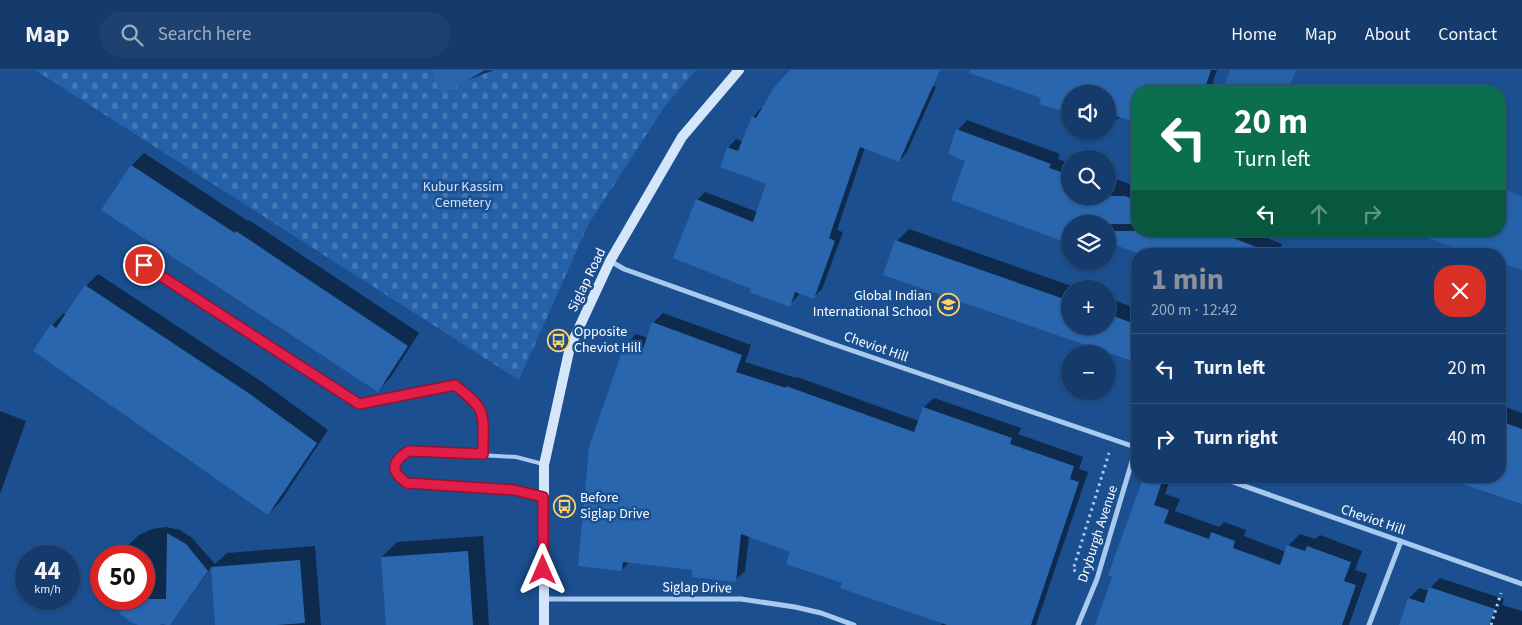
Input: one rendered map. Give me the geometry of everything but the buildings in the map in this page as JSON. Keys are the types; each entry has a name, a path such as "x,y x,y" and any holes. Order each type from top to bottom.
{"main road":[{"name":"Siglap Road","path":"544,625 544,465 570,347 610,262 682,137 739,70"}],"street":[{"name":"Cheviot Hill","path":"610,262 630,272 815,338 1131,446"},
{"name":"Dryburgh Avenue","path":"1078,625 1097,579 1131,468"},
{"name":"Cheviot Hill","path":"1236,483 1522,584"},
{"path":"1369,625 1401,541"},
{"name":"Siglap Drive","path":"543,606 544,598 741,599 795,607 821,613 854,625"}],"lane":[{"path":"128,254 359,404 455,385 477,404 480,410 483,454"},
{"path":"543,497 514,490 407,483 400,478 395,470 395,463 400,456 409,451 516,457 544,465"}],"path":[{"path":"1097,579 1073,570 1112,440"},
{"path":"1492,625 1505,578"}],"green space":[{"name":"Kubur Kassim Cemetery","path":"35,70 696,70 665,106 588,225 519,380"},
{"path":"1230,70 1296,70 1290,85 1224,85"},
{"path":"1506,190 1522,196 1522,270 1506,265 1506,248 1457,248 1424,237 1506,237"}],"place":[{"name":"Global Indian International School","path":"948,304"},
{"name":"Opposite Cheviot Hill","path":"558,340"},
{"name":"Before Siglap Drive","path":"564,506"}],"route":[{"path":"144,265 359,404 455,385 477,404 480,410 483,454 409,451 400,456 395,463 395,470 400,478 407,483 514,490 543,497 543,570"}]}
